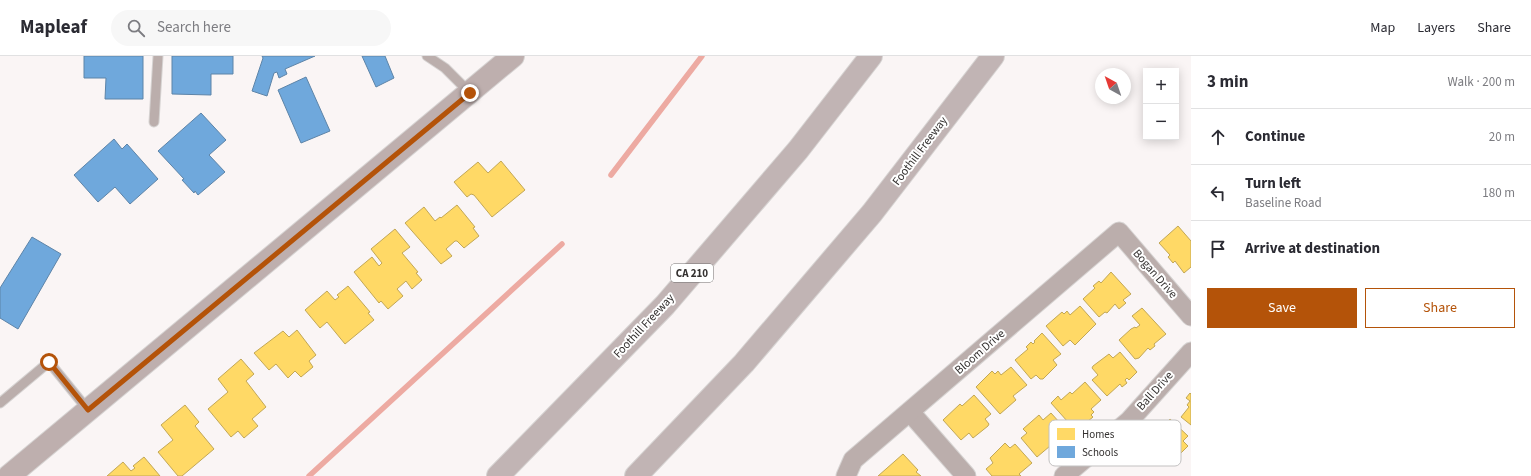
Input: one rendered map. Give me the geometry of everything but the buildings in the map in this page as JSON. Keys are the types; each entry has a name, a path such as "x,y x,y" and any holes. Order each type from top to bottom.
{"highway":[{"name":"Foothill Freeway","path":"498,476 664,305 798,150 871,56"},
{"name":"Foothill Freeway","path":"636,476 744,363 872,213 993,56"}],"main road":[{"path":"9,476 514,56"}],"street":[{"name":"Bogan Drive","path":"1119,232 1191,316"},
{"name":"Bloom Drive","path":"846,476 853,460 1119,232"},
{"name":"Ball Drive","path":"1130,420 1191,352"},
{"path":"910,412 966,476"},
{"name":"Ball Drive","path":"1064,476 1076,466"}],"lane":[{"path":"154,122 158,56"},
{"path":"427,56 445,68 470,93"},
{"path":"0,403 49,362 88,410"}],"waterway":[{"path":"611,175 702,56"},
{"path":"309,476 562,244"}],"route":[{"path":"49,362 88,410 470,93"}]}
